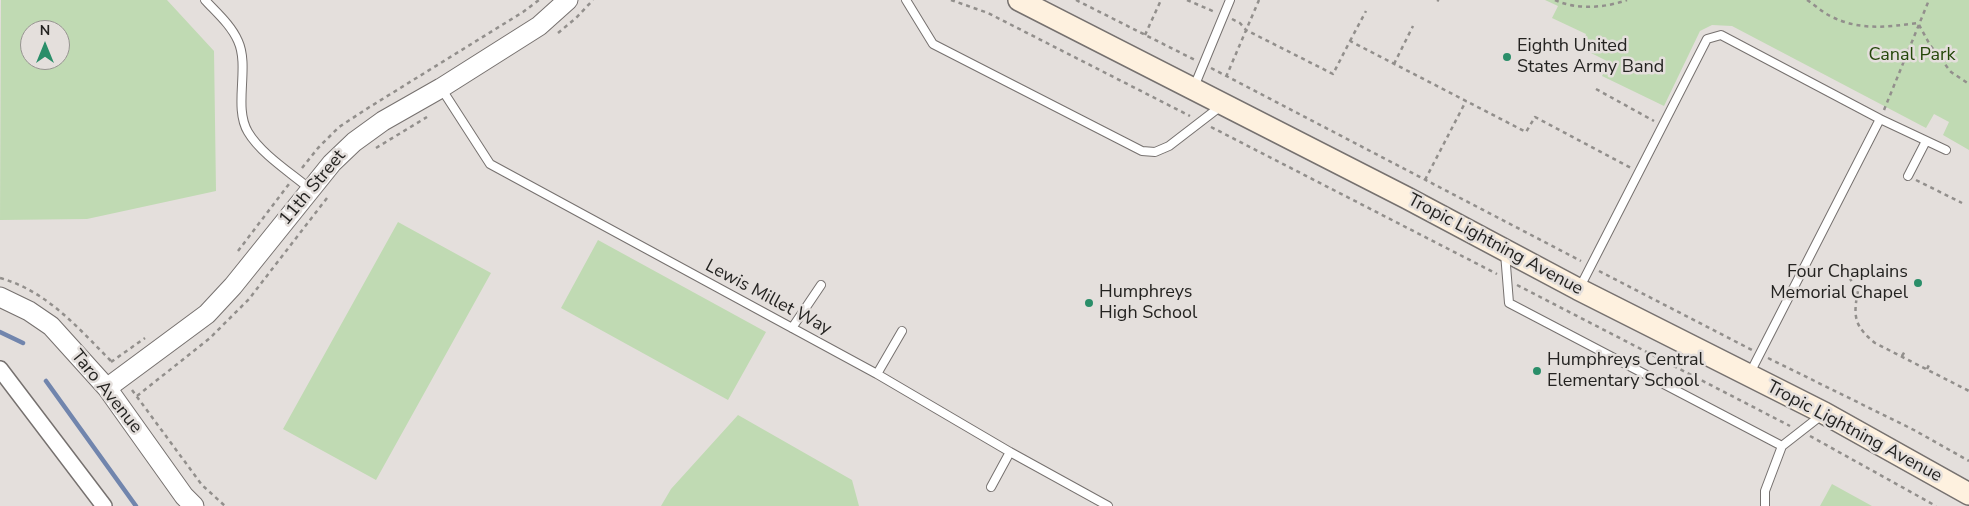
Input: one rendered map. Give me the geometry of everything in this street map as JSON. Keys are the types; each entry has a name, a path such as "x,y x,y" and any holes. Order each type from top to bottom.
{"main road":[{"name":"Tropic Lightning Avenue","path":"1019,0 1407,198 1578,289 1824,413 1969,494"}],"street":[{"name":"11th Street","path":"107,388 207,314 233,286 332,163 354,142 383,122 446,95 539,26 568,0"},
{"name":"Taro Avenue","path":"0,297 29,310 51,326 107,388 184,496 194,506"},
{"path":"0,369 104,506"}],"lane":[{"path":"204,0 231,28 240,43 243,62 242,106 247,131 260,147 311,189"},
{"path":"906,0 932,44 1142,151 1155,152 1170,146 1223,105"},
{"path":"1193,89 1230,0"},
{"path":"1578,289 1707,39 1720,35 1880,119 1946,150"},
{"name":"Lewis Millet Way","path":"446,95 490,164 877,374 1010,452 1108,506"},
{"path":"1749,375 1880,119"},
{"path":"1908,176 1926,141"},
{"path":"1505,250 1509,303 1782,446"},
{"path":"792,328 820,285"},
{"path":"877,374 902,331"},
{"path":"1766,506 1765,491 1782,446 1824,413"},
{"path":"991,487 1010,452"}],"path":[{"path":"558,34 593,0"},
{"path":"951,0 988,13 1507,279 1801,431 1936,506"},
{"path":"1076,0 1204,64 1760,354 1914,430 1969,461"},
{"path":"1145,35 1161,0"},
{"path":"1187,0 1240,23 1246,30 1333,74 1366,12"},
{"path":"1226,77 1259,0"},
{"path":"1555,0 1562,3 1588,6 1613,4 1627,0"},
{"path":"1807,0 1828,16 1854,25 1876,28 1918,23"},
{"path":"1880,119 1929,0"},
{"path":"1918,23 1930,45 1951,72 1969,84"},
{"path":"1394,64 1413,26"},
{"path":"1350,41 1526,132 1535,117 1638,172"},
{"path":"1596,89 1662,126"},
{"path":"374,149 446,95"},
{"path":"1425,180 1466,101"},
{"path":"1908,176 1962,203"},
{"path":"137,396 210,338 249,299 329,195"},
{"path":"1845,271 1858,291 1855,319 1862,333 1875,343 1969,391"},
{"path":"1902,356 1905,350"},
{"path":"1927,369 1930,363"},
{"path":"1963,388 1969,387"}],"green space":[{"path":"1,0 167,0 214,51 216,191 87,219 0,220"},
{"name":"Canal Park","path":"1545,0 1969,0 1969,150 1943,135 1949,122 1934,114 1926,128 1732,26 1712,25 1700,31 1664,106 1602,76 1609,62 1589,52 1593,45 1584,40 1586,34 1552,18 1558,6"},
{"path":"398,222 491,273 376,480 283,429"},
{"path":"598,240 766,332 728,400 561,308"},
{"path":"738,415 852,480 859,506 661,506 671,489"},
{"path":"1832,484 1872,506 1820,506"}],"waterway":[{"path":"0,332 23,343"},
{"path":"46,381 136,506"}],"place":[{"name":"Eighth United States Army Band","path":"1507,57"},
{"name":"Four Chaplains Memorial Chapel","path":"1918,283"},
{"name":"Humphreys High School","path":"1089,303"},
{"name":"Humphreys Central Elementary School","path":"1537,371"}]}
